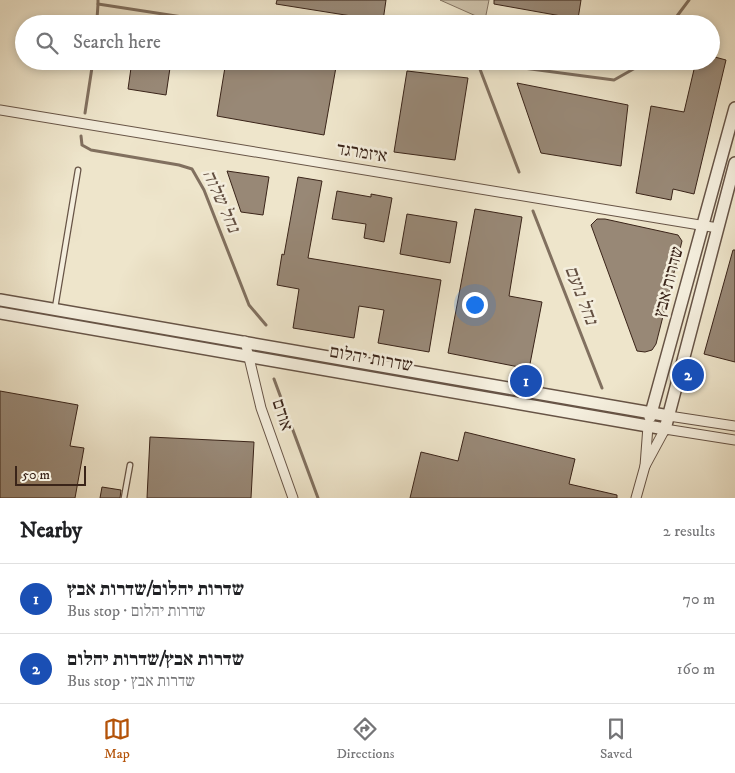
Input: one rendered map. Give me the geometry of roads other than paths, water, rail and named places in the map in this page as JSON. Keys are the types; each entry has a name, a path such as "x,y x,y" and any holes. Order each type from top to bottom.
{"street":[{"name":"שדרות אבץ","path":"636,498 645,466 651,412 735,108"},
{"name":"איזמרגד","path":"0,110 718,228"},
{"name":"שדרות אבץ","path":"645,466 665,429 669,416 735,163"},
{"name":"שדרות יהלום","path":"0,300 735,426"},
{"name":"שדרות יהלום","path":"0,313 735,440"},
{"name":"אודם","path":"245,341 261,408 293,498"}],"lane":[{"path":"55,309 78,170"},
{"path":"124,498 130,464"}],"waterway":[{"name":"נחל נועם","path":"98,0 98,4 170,15"},
{"path":"678,15 689,0"},
{"name":"נחל שלוה","path":"97,15 98,4"},
{"name":"נחל שלוה","path":"85,113 92,70"},
{"name":"נחל נועם","path":"480,70 519,172"},
{"path":"539,70 614,80 632,70"},
{"name":"נחל שלוה","path":"81,136 82,145 91,150 179,165 192,169 204,190 249,305 266,325"},
{"name":"נחל נועם","path":"533,211 602,388"},
{"name":"נחל שלוה","path":"274,379 318,498"}],"place":[{"name":"שדרות אבץ/שדרות יהלום","path":"688,375"},
{"name":"שדרות יהלום/שדרות אבץ","path":"526,381"}]}
